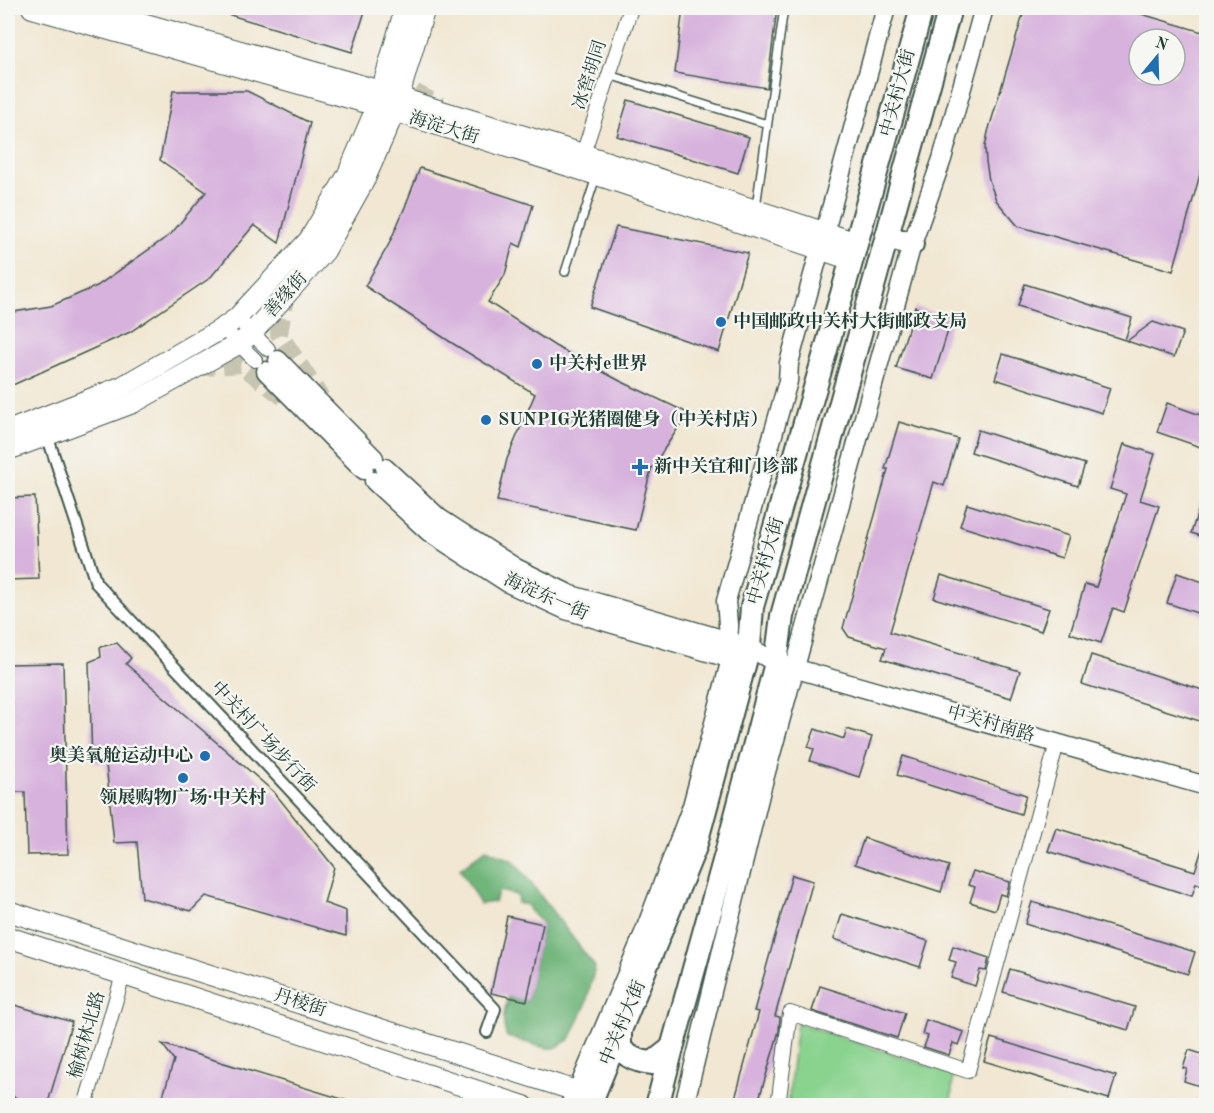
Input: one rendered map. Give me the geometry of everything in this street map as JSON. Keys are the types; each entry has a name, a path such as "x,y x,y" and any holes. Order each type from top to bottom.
{"main road":[{"name":"海淀大街","path":"32,8 583,154 755,210 822,241"},
{"name":"海淀大街","path":"90,8 388,102 597,175 854,252"},
{"name":"善缘街","path":"8,431 123,386 230,323 309,240 388,102 405,8"},
{"name":"善缘街","path":"8,450 133,403 246,338 325,251 364,181 388,102 425,8"},
{"name":"中关村大街","path":"582,1100 620,1032 696,847 738,653 922,8"},
{"name":"中关村大街","path":"657,1106 726,854 786,666 782,616 950,8"},
{"path":"887,237 912,244"},
{"name":"丹棱街","path":"8,911 582,1100"},
{"name":"丹棱街","path":"8,937 524,1106"},
{"path":"620,1032 620,1049 629,1057 641,1062 653,1063 672,1048"}],"street":[{"name":"冰窖胡同","path":"583,154 631,8"},
{"path":"738,653 726,601 788,381 789,363 886,8"},
{"name":"中关村大街","path":"684,1106 761,790 786,666 912,244 942,159 984,8"},
{"path":"583,154 597,175"},
{"name":"海淀东一街","path":"230,323 374,469 429,531 508,583 566,610 786,666"},
{"name":"中关村广场步行街","path":"47,435 96,583 495,1009 487,1032"},
{"name":"中关村大街","path":"582,1100 692,806 738,653"},
{"name":"中关村南路","path":"786,666 1206,786"},
{"path":"778,1106 790,1013 968,1071 1058,743"},
{"name":"榆树林北路","path":"85,1106 123,975"}],"lane":[{"path":"755,210 784,8"},
{"path":"609,75 767,124"},
{"path":"565,272 597,175"}],"green space":[{"path":"486,849 514,861 595,967 585,1007 570,1039 555,1048 546,1048 507,1037 504,1012 508,997 527,1001 543,924 530,911 528,905 518,903 517,895 499,891 494,902 480,904 460,869"},
{"path":"797,1023 953,1074 951,1105 788,1105"}],"building":[{"path":"215,8 366,8 352,52 214,10"},
{"path":"683,8 777,8 767,88 675,73"},
{"path":"1025,8 1121,8 1186,27 1127,27 1127,87 1187,87 1187,27 1206,33 1206,153 1173,271 1018,226 996,200 989,180 985,147"},
{"path":"173,91 247,91 310,123 279,243 254,225 210,278 130,332 15,384 8,385 8,313 51,306 97,286 171,234 206,192 160,160"},
{"path":"628,100 749,137 738,173 617,136"},
{"name":"中关村e世界","path":"420,168 533,205 521,247 513,243 505,275 488,302 555,346 620,381 688,413 651,469 636,530 497,501 507,459 535,394 365,286 389,244"},
{"path":"616,227 748,253 719,352 590,307"},
{"path":"1025,284 1132,318 1125,340 1018,306"},
{"path":"915,307 952,318 933,379 896,368"},
{"path":"1153,322 1183,332 1174,357 1127,341"},
{"path":"1003,354 1110,388 1102,413 995,379"},
{"path":"1167,403 1206,417 1206,449 1157,432"},
{"path":"899,422 958,439 944,486 934,482 890,632 1020,671 1011,698 882,659 886,648 849,637 843,628"},
{"path":"978,430 1085,464 1078,486 971,452"},
{"path":"1124,444 1155,454 1140,500 1159,506 1124,612 1113,608 1101,643 1070,633 1085,584 1096,587 1126,494 1110,489"},
{"path":"1204,493 1206,493 1206,538 1191,533"},
{"path":"35,497 39,579 8,580 8,498"},
{"path":"967,504 1069,536 1062,558 960,526"},
{"path":"1177,573 1206,583 1206,616 1167,603"},
{"path":"941,575 1049,609 1041,631 934,598"},
{"name":"领展购物广场·中关村","path":"117,643 131,658 126,664 274,792 334,867 324,903 346,911 346,936 206,896 191,911 142,898 137,842 114,843 106,764 92,762 89,662 101,657 100,647"},
{"path":"1091,655 1206,691 1206,723 1082,684"},
{"path":"63,663 68,854 27,855 25,792 8,792 8,664"},
{"path":"815,729 844,739 847,729 872,737 859,777 810,761 814,749 808,747"},
{"path":"903,756 1026,795 1021,814 897,775"},
{"path":"1056,828 1195,871 1204,843 1206,844 1206,887 1196,883 1192,896 1048,851"},
{"path":"864,838 949,866 941,892 855,864"},
{"path":"973,871 1010,882 1006,896 1000,894 995,910 970,902 975,887 968,885"},
{"path":"792,875 813,881 775,1016 780,1017 779,1031 757,1106 733,1106 759,1012 754,1011"},
{"path":"1032,902 1195,952 1188,974 1025,924"},
{"path":"842,914 928,941 920,967 834,939"},
{"path":"507,916 543,924 527,1001 491,993"},
{"path":"953,946 989,958 986,971 980,970 975,986 951,978 956,962 949,960"},
{"path":"1010,969 1135,1007 1128,1030 1003,992"},
{"path":"820,986 905,1013 897,1038 812,1011"},
{"path":"8,1003 72,1022 47,1106 8,1095"},
{"path":"926,1020 964,1032 959,1045 953,1043 949,1055 924,1047 928,1036 922,1034"},
{"path":"991,1038 1116,1076 1109,1099 984,1061"},
{"path":"162,1044 355,1103 354,1106 160,1106 174,1060"},
{"path":"1189,1050 1205,1055 1201,1066 1206,1068 1206,1088 1184,1081 1187,1069 1183,1068"}],"tunnel":[{"path":"403,69 403,76 409,88 440,105"},
{"path":"286,291 279,334 321,398"},
{"path":"153,378 218,345 240,322"},
{"path":"196,368 240,364 286,399"}],"place":[{"name":"中国邮政中关村大街邮政支局","path":"721,322"},
{"name":"中关村e世界","path":"537,364"},
{"name":"SUNPIG光猪圈健身（中关村店）","path":"486,420"},
{"name":"新中关宜和门诊部","path":"640,467"},
{"name":"奥美氧舱运动中心","path":"205,756"},
{"name":"领展购物广场·中关村","path":"183,778"}]}
